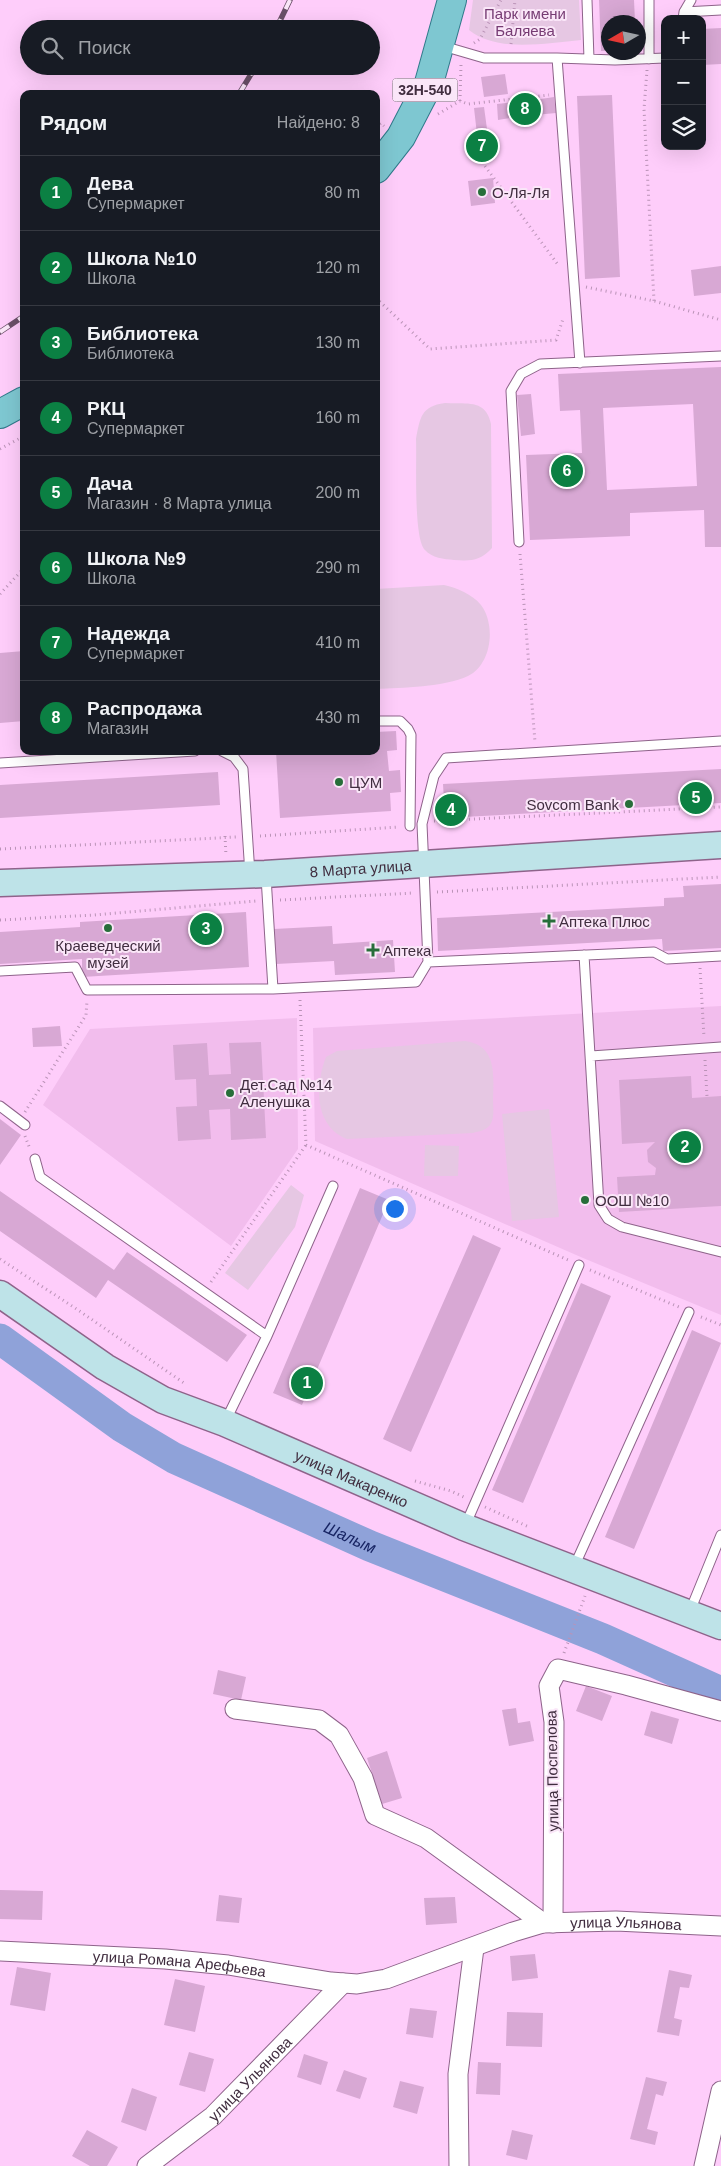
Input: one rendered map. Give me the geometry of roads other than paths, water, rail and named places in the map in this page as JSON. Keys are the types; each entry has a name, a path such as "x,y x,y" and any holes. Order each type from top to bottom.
{"main road":[{"name":"32Н-540","path":"380,157 388,132 429,83 451,49 452,0"},
{"path":"0,414 20,403"}],"street":[{"name":"8 Марта улица","path":"0,884 258,874 721,845"},
{"name":"улица Макаренко","path":"0,1294 105,1367 163,1400 225,1423 464,1527 721,1626"},
{"name":"улица Поспелова","path":"548,1923 554,1722 549,1686 558,1669 721,1711"},
{"path":"235,1709 319,1720 339,1735 363,1778 375,1815 426,1838 548,1923"},
{"name":"улица Ульянова","path":"147,2166 212,2116 350,1984 386,1979 513,1932 548,1923 616,1921 721,1926"},
{"path":"459,2166 458,2074 474,1948"},
{"name":"улица Романа Арефьева","path":"0,1951 89,1954 201,1962 350,1984"},
{"path":"704,2166 721,2091"}],"lane":[{"path":"587,0 589,59"},
{"path":"649,0 649,59"},
{"path":"684,15 691,0"},
{"path":"690,15 721,10"},
{"path":"451,49 484,58 661,58"},
{"path":"557,58 580,362"},
{"path":"519,542 510,391 521,374 540,364 721,356"},
{"path":"380,721 400,721 411,735 410,826"},
{"path":"0,971 75,967 87,990 273,989 416,982 428,962 422,824 434,776 446,758 721,741"},
{"path":"0,763 130,755"},
{"path":"238,755 243,769 249,837 258,874 268,900 273,989"},
{"path":"428,962 654,952 667,959 721,956"},
{"path":"584,955 599,1205 608,1219 622,1227 721,1252"},
{"path":"591,1056 721,1047"},
{"path":"0,1106 22,1123"},
{"path":"34,1159 40,1177 267,1336"},
{"path":"225,1423 267,1336 333,1186"},
{"path":"464,1527 579,1265"},
{"path":"573,1569 689,1312"},
{"path":"689,1614 721,1535"}],"waterway":[{"name":"Шалым","path":"0,1339 122,1427 174,1458 370,1546 603,1639 721,1692"}],"railway":[{"path":"280,20 290,0"},
{"path":"241,90 251,75"},
{"path":"0,332 20,319"}],"place":[{"name":"Распродажа","path":"525,109"},
{"name":"Надежда","path":"482,146"},
{"name":"О-Ля-Ля","path":"482,192"},
{"name":"Школа №9","path":"567,471"},
{"name":"ЦУМ","path":"339,782"},
{"name":"Дача","path":"696,798"},
{"name":"Sovcom Bank","path":"629,804"},
{"name":"РКЦ","path":"451,810"},
{"name":"Аптека Плюс","path":"549,921"},
{"name":"Краеведческий музей","path":"108,928"},
{"name":"Библиотека","path":"206,929"},
{"name":"Аптека","path":"373,950"},
{"name":"Дет.Сад №14 Аленушка","path":"230,1093"},
{"name":"Школа №10","path":"685,1147"},
{"name":"ООШ №10","path":"585,1200"},
{"name":"Дева","path":"307,1383"}],"park label":[{"name":"Парк имени Баляева","path":"525,22"}]}
